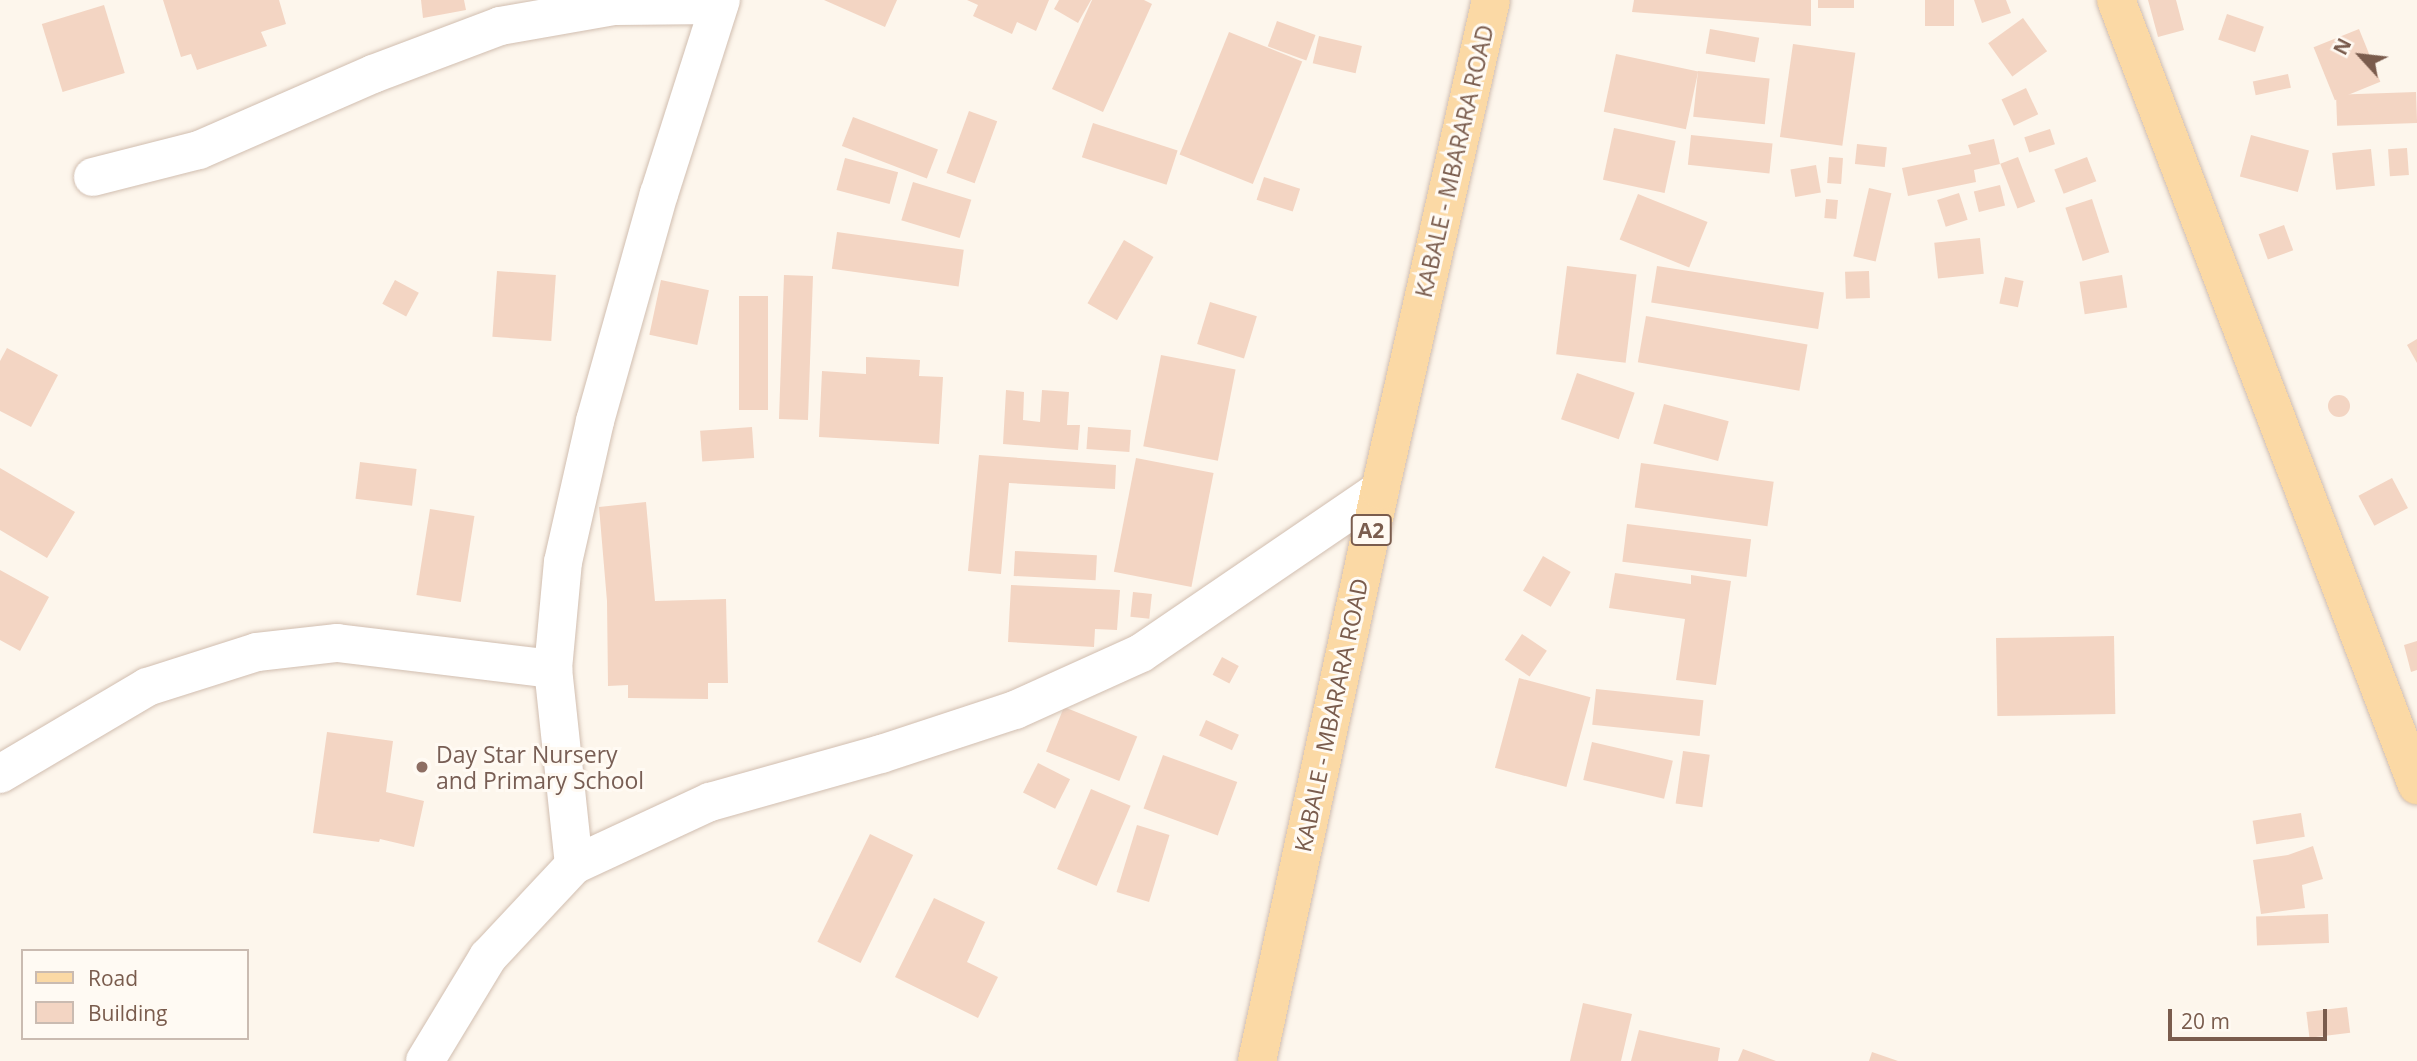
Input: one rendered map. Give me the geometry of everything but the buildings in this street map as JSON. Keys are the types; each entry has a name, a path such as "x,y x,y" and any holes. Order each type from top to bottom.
{"main road":[{"name":"KABALE - MBARARA ROAD","path":"1257,1061 1380,490 1491,0"},
{"path":"2116,0 2417,785"}],"street":[{"path":"93,177 199,150 373,74 500,26 615,6 720,2 659,194 595,421 563,562 553,669 574,865"},
{"path":"425,1061 488,957 574,865 710,802 881,754 1015,710 1141,653 1380,490"},
{"path":"0,774 147,687 257,652 337,643 553,669"}],"place":[{"name":"Day Star Nursery and Primary School","path":"422,767"}]}
